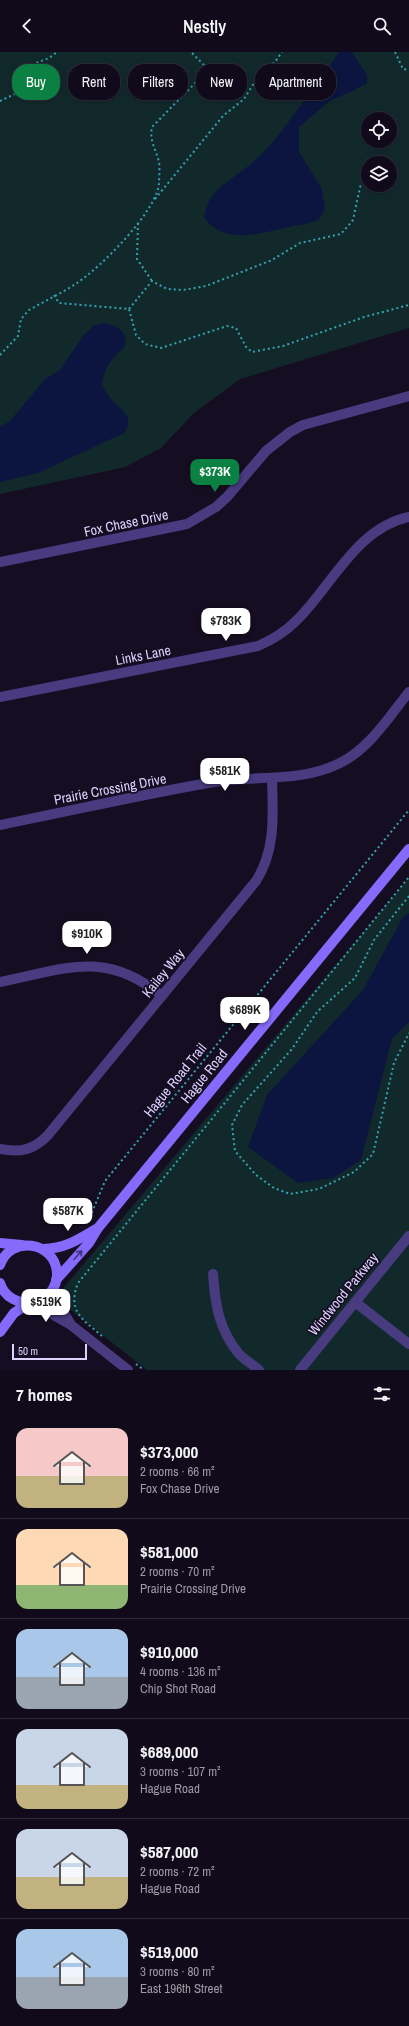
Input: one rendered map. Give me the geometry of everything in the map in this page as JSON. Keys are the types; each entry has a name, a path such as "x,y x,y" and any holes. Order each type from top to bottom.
{"main road":[{"name":"Hague Road","path":"31,1303 45,1297 89,1243 98,1228 409,849"},
{"name":"Hague Road","path":"0,1243 36,1246 43,1249 56,1249 66,1246 98,1228"},
{"path":"0,1265 9,1251 22,1245"},
{"path":"43,1249 52,1259 55,1266 55,1283"},
{"path":"0,1286 13,1299 31,1303"},
{"path":"0,1332 14,1313 31,1303"}],"street":[{"name":"Fox Chase Drive","path":"0,562 187,524 216,507 227,497 266,450 290,432 303,425 409,396"},
{"name":"Links Lane","path":"0,697 258,646 275,637 295,622 369,537 394,522 409,517"},
{"name":"Prairie Crossing Drive","path":"0,825 216,782 272,779 296,776 327,769 341,763 366,745 409,692"},
{"name":"Kailey Way","path":"0,1149 16,1152 34,1147 48,1135 262,872 272,838 272,779"},
{"path":"0,982 91,966 117,970 129,975 148,985 162,996"},
{"name":"Windwood Parkway","path":"300,1370 409,1236"},
{"path":"213,1274 215,1305 224,1327 240,1354 259,1370"},
{"path":"55,1283 57,1302 71,1325"},
{"path":"355,1302 409,1344"},
{"path":"31,1303 71,1325 128,1370"}],"path":[{"path":"0,101 17,92 34,64 50,58 57,52"},
{"path":"152,204 159,185 159,162 150,137 152,127 207,71 191,52"},
{"path":"0,355 18,336 23,315 54,295 78,282 105,260 138,222 223,116 244,99 259,75 275,62 282,52"},
{"path":"395,52 403,69 409,70"},
{"path":"138,222 137,259 152,281 168,289 183,290 206,286 272,260 300,244 341,234 353,220 361,183"},
{"path":"128,309 152,281"},
{"path":"54,295 59,303 128,309"},
{"path":"128,309 136,335 144,344 161,348 227,326 236,328 246,347 252,352 283,346 364,317 409,305"},
{"name":"Hague Road Trail","path":"88,1222 105,1181 409,810"},
{"path":"108,1340 78,1315 74,1300 78,1283 409,877"},
{"path":"409,896 374,940 356,978 317,1012 292,1049 242,1105 232,1125 235,1151 256,1175 274,1188 290,1194 319,1189 354,1172 373,1154 394,1063 409,1033"},
{"path":"84,1265 89,1269"},
{"path":"132,1360 144,1370"}],"green space":[{"path":"0,52 409,52 409,328 240,379 194,413 161,448 125,467 0,494"},
{"path":"409,878 409,1370 147,1370 55,1298"}],"shaded area":[{"path":"339,52 352,52 367,75 367,83 336,98 336,64 331,64"},
{"path":"305,100 331,100 299,127 299,152 322,189 325,209 320,218 309,223 255,234 243,235 221,232 212,226 204,217 211,198 223,185 260,156"},
{"path":"103,323 112,325 120,330 125,337 126,342 124,347 109,364 102,385 108,395 127,417 128,422 124,433 38,473 0,482 0,426 9,422 46,378 59,371 83,336 93,326"},
{"path":"409,913 409,1022 392,1039 361,1160 333,1178 298,1183 248,1147 267,1095 363,990 403,917"}]}
